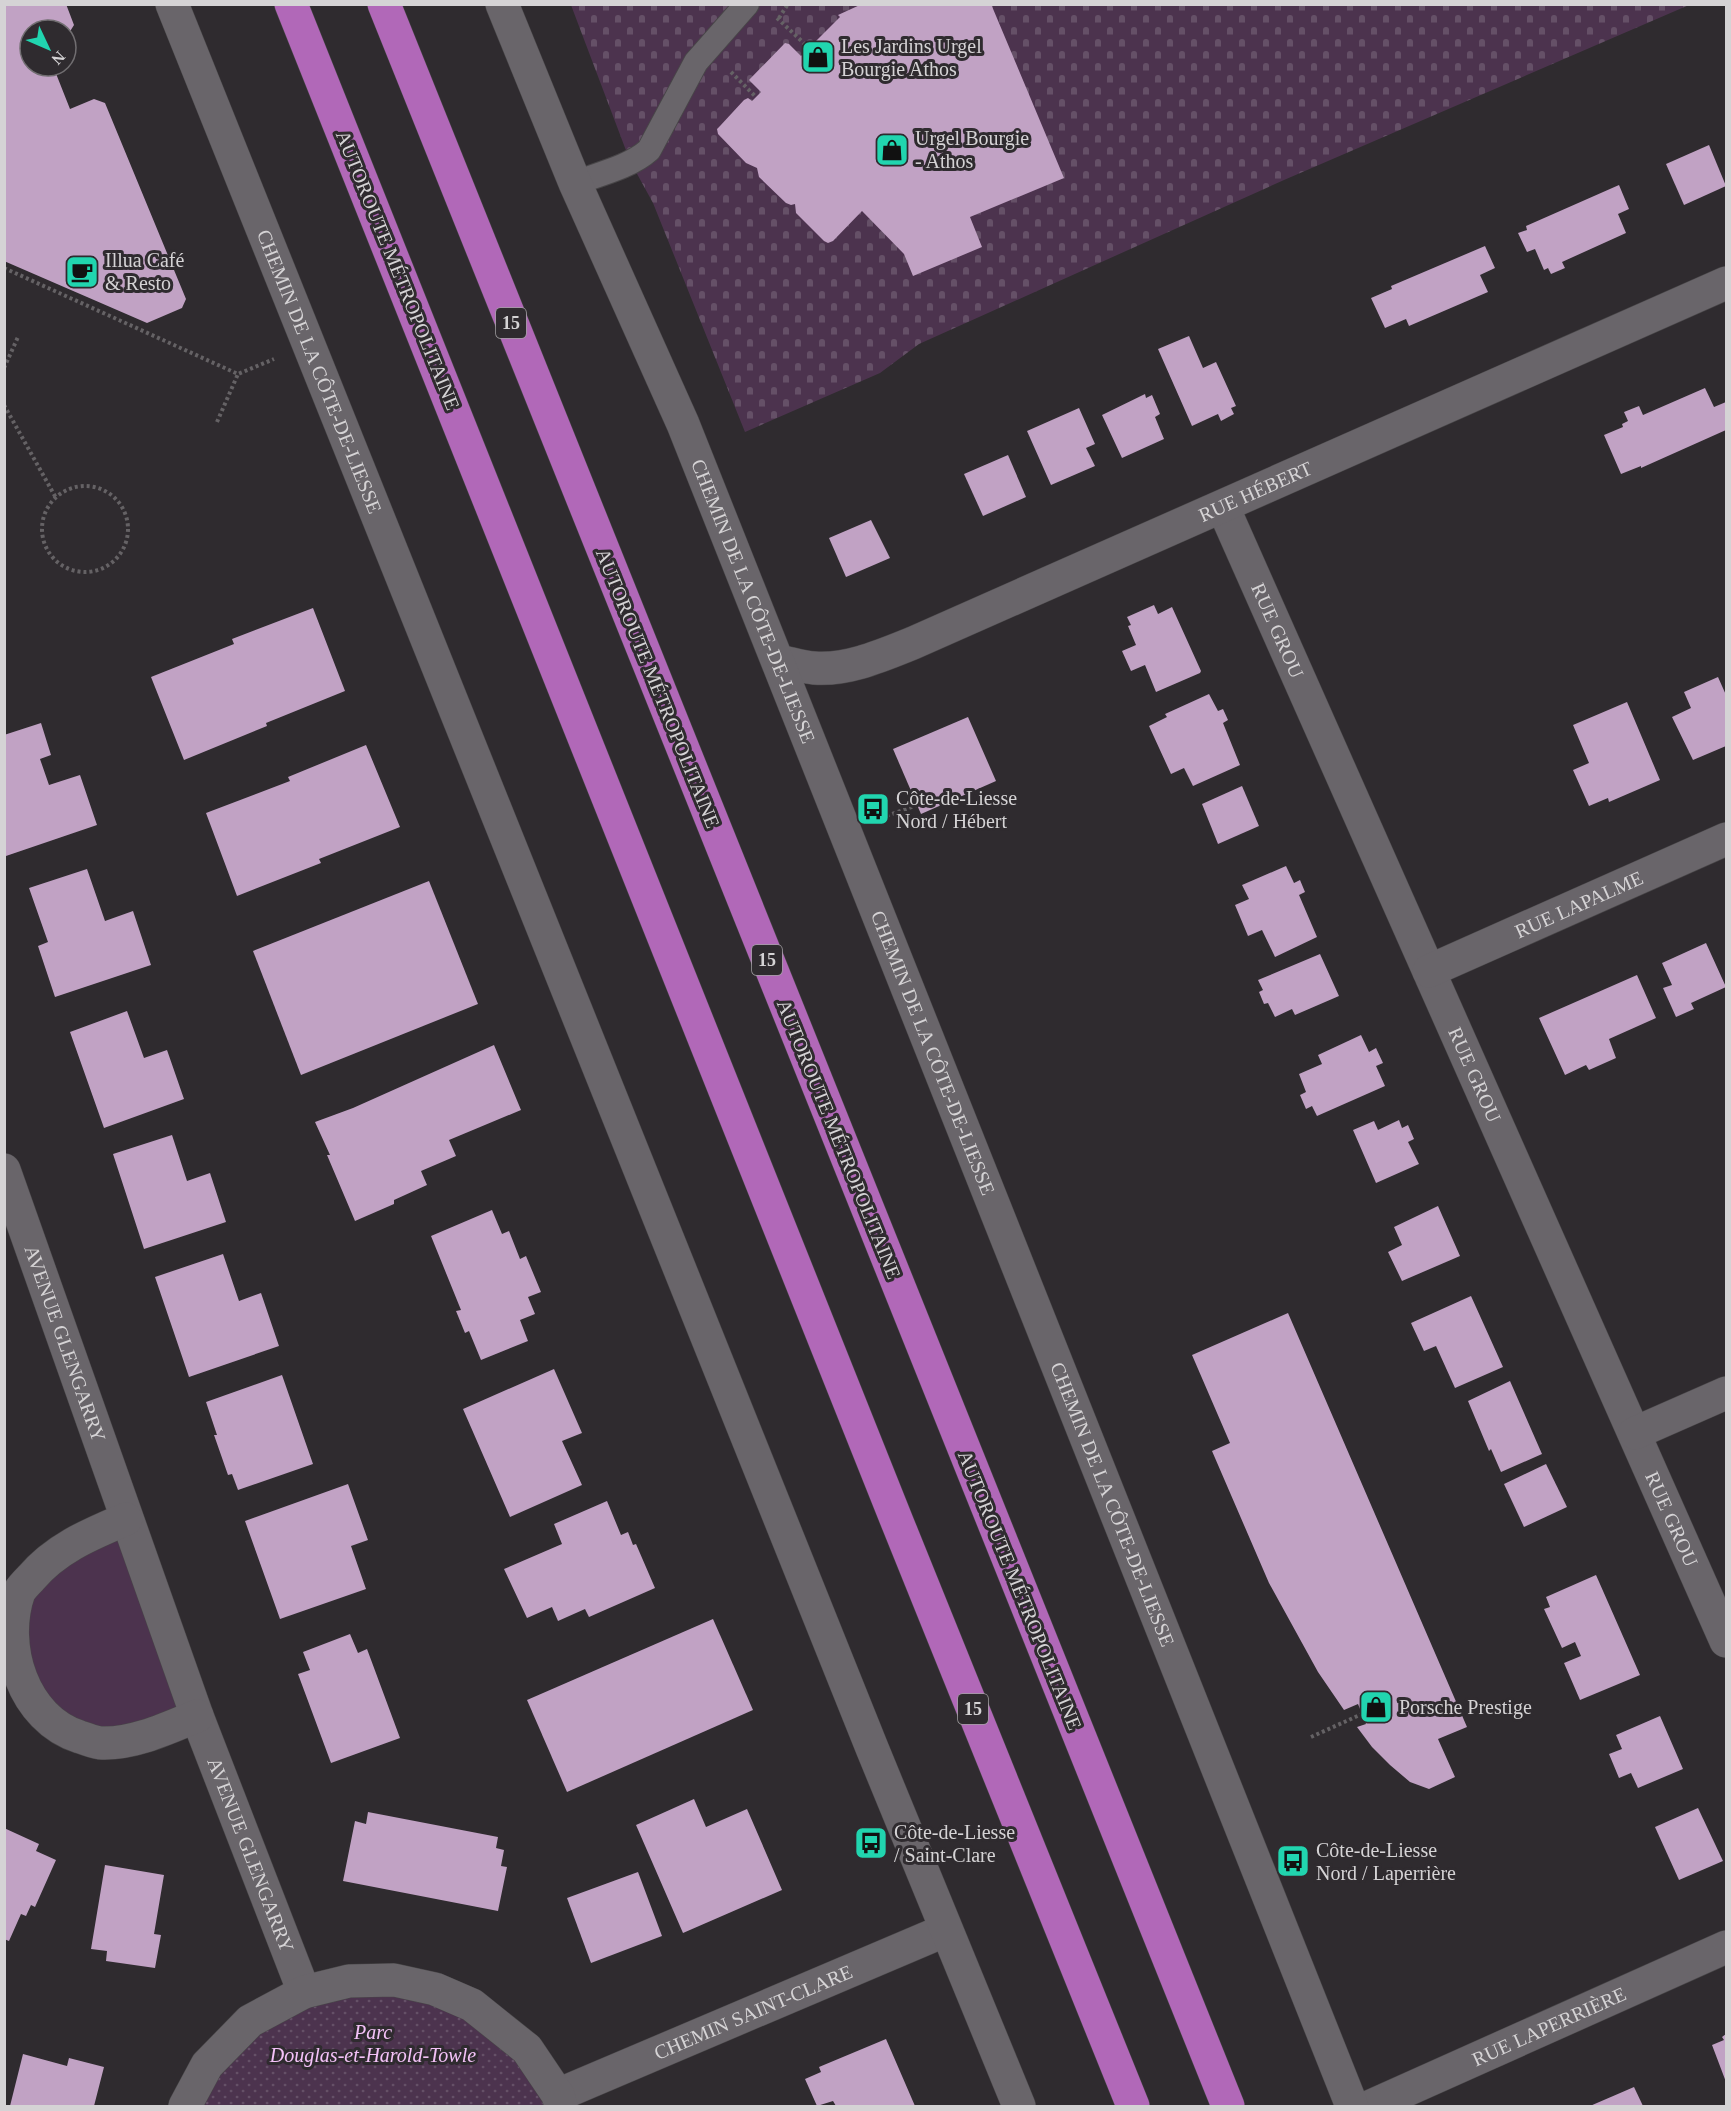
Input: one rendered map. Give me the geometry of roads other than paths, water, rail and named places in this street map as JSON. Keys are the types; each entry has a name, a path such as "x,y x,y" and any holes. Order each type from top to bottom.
{"highway":[{"name":"AUTOROUTE MÉTROPOLITAINE","path":"291,4 1133,2106"},
{"name":"AUTOROUTE MÉTROPOLITAINE","path":"384,4 1228,2106"}],"street":[{"name":"CHEMIN DE LA CÔTE-DE-LIESSE","path":"172,4 946,1930 1019,2106"},
{"name":"CHEMIN DE LA CÔTE-DE-LIESSE","path":"502,4 575,183 683,424 1352,2106"},
{"name":"RUE HÉBERT","path":"778,661 825,668 887,653 1223,507 1726,283"},
{"name":"RUE GROU","path":"1223,507 1726,1641"},
{"name":"RUE LAPALME","path":"1429,971 1726,839"},
{"name":"AVENUE GLENGARRY","path":"4,1170 197,1716 304,1992"},
{"path":"1635,1433 1726,1393"},
{"path":"126,1519 76,1541 41,1566 20,1591 12,1618 9,1648 18,1679 30,1702 48,1720 68,1733 100,1743 132,1739 197,1716"},
{"name":"CHEMIN SAINT-CLARE","path":"185,2106 207,2065 249,2021 304,1992 349,1981 394,1980 435,1989 472,2005 527,2049 560,2101 946,1930"},
{"name":"RUE LAPERRIÈRE","path":"1371,2106 1726,1947"}],"lane":[{"path":"575,183 643,156 649,150 696,62 747,4"}],"place":[{"name":"Les Jardins Urgel Bourgie Athos","path":"818,57"},
{"name":"Urgel Bourgie - Athos","path":"892,150"},
{"name":"Illua Café & Resto","path":"82,272"},
{"name":"Côte-de-Liesse Nord / Hébert","path":"873,809"},
{"name":"Porsche Prestige","path":"1376,1707"},
{"name":"Côte-de-Liesse / Saint-Clare","path":"871,1843"},
{"name":"Côte-de-Liesse Nord / Laperrière","path":"1293,1861"}],"park label":[{"name":"Parc Douglas-et-Harold-Towle","path":"373,2044"}]}
